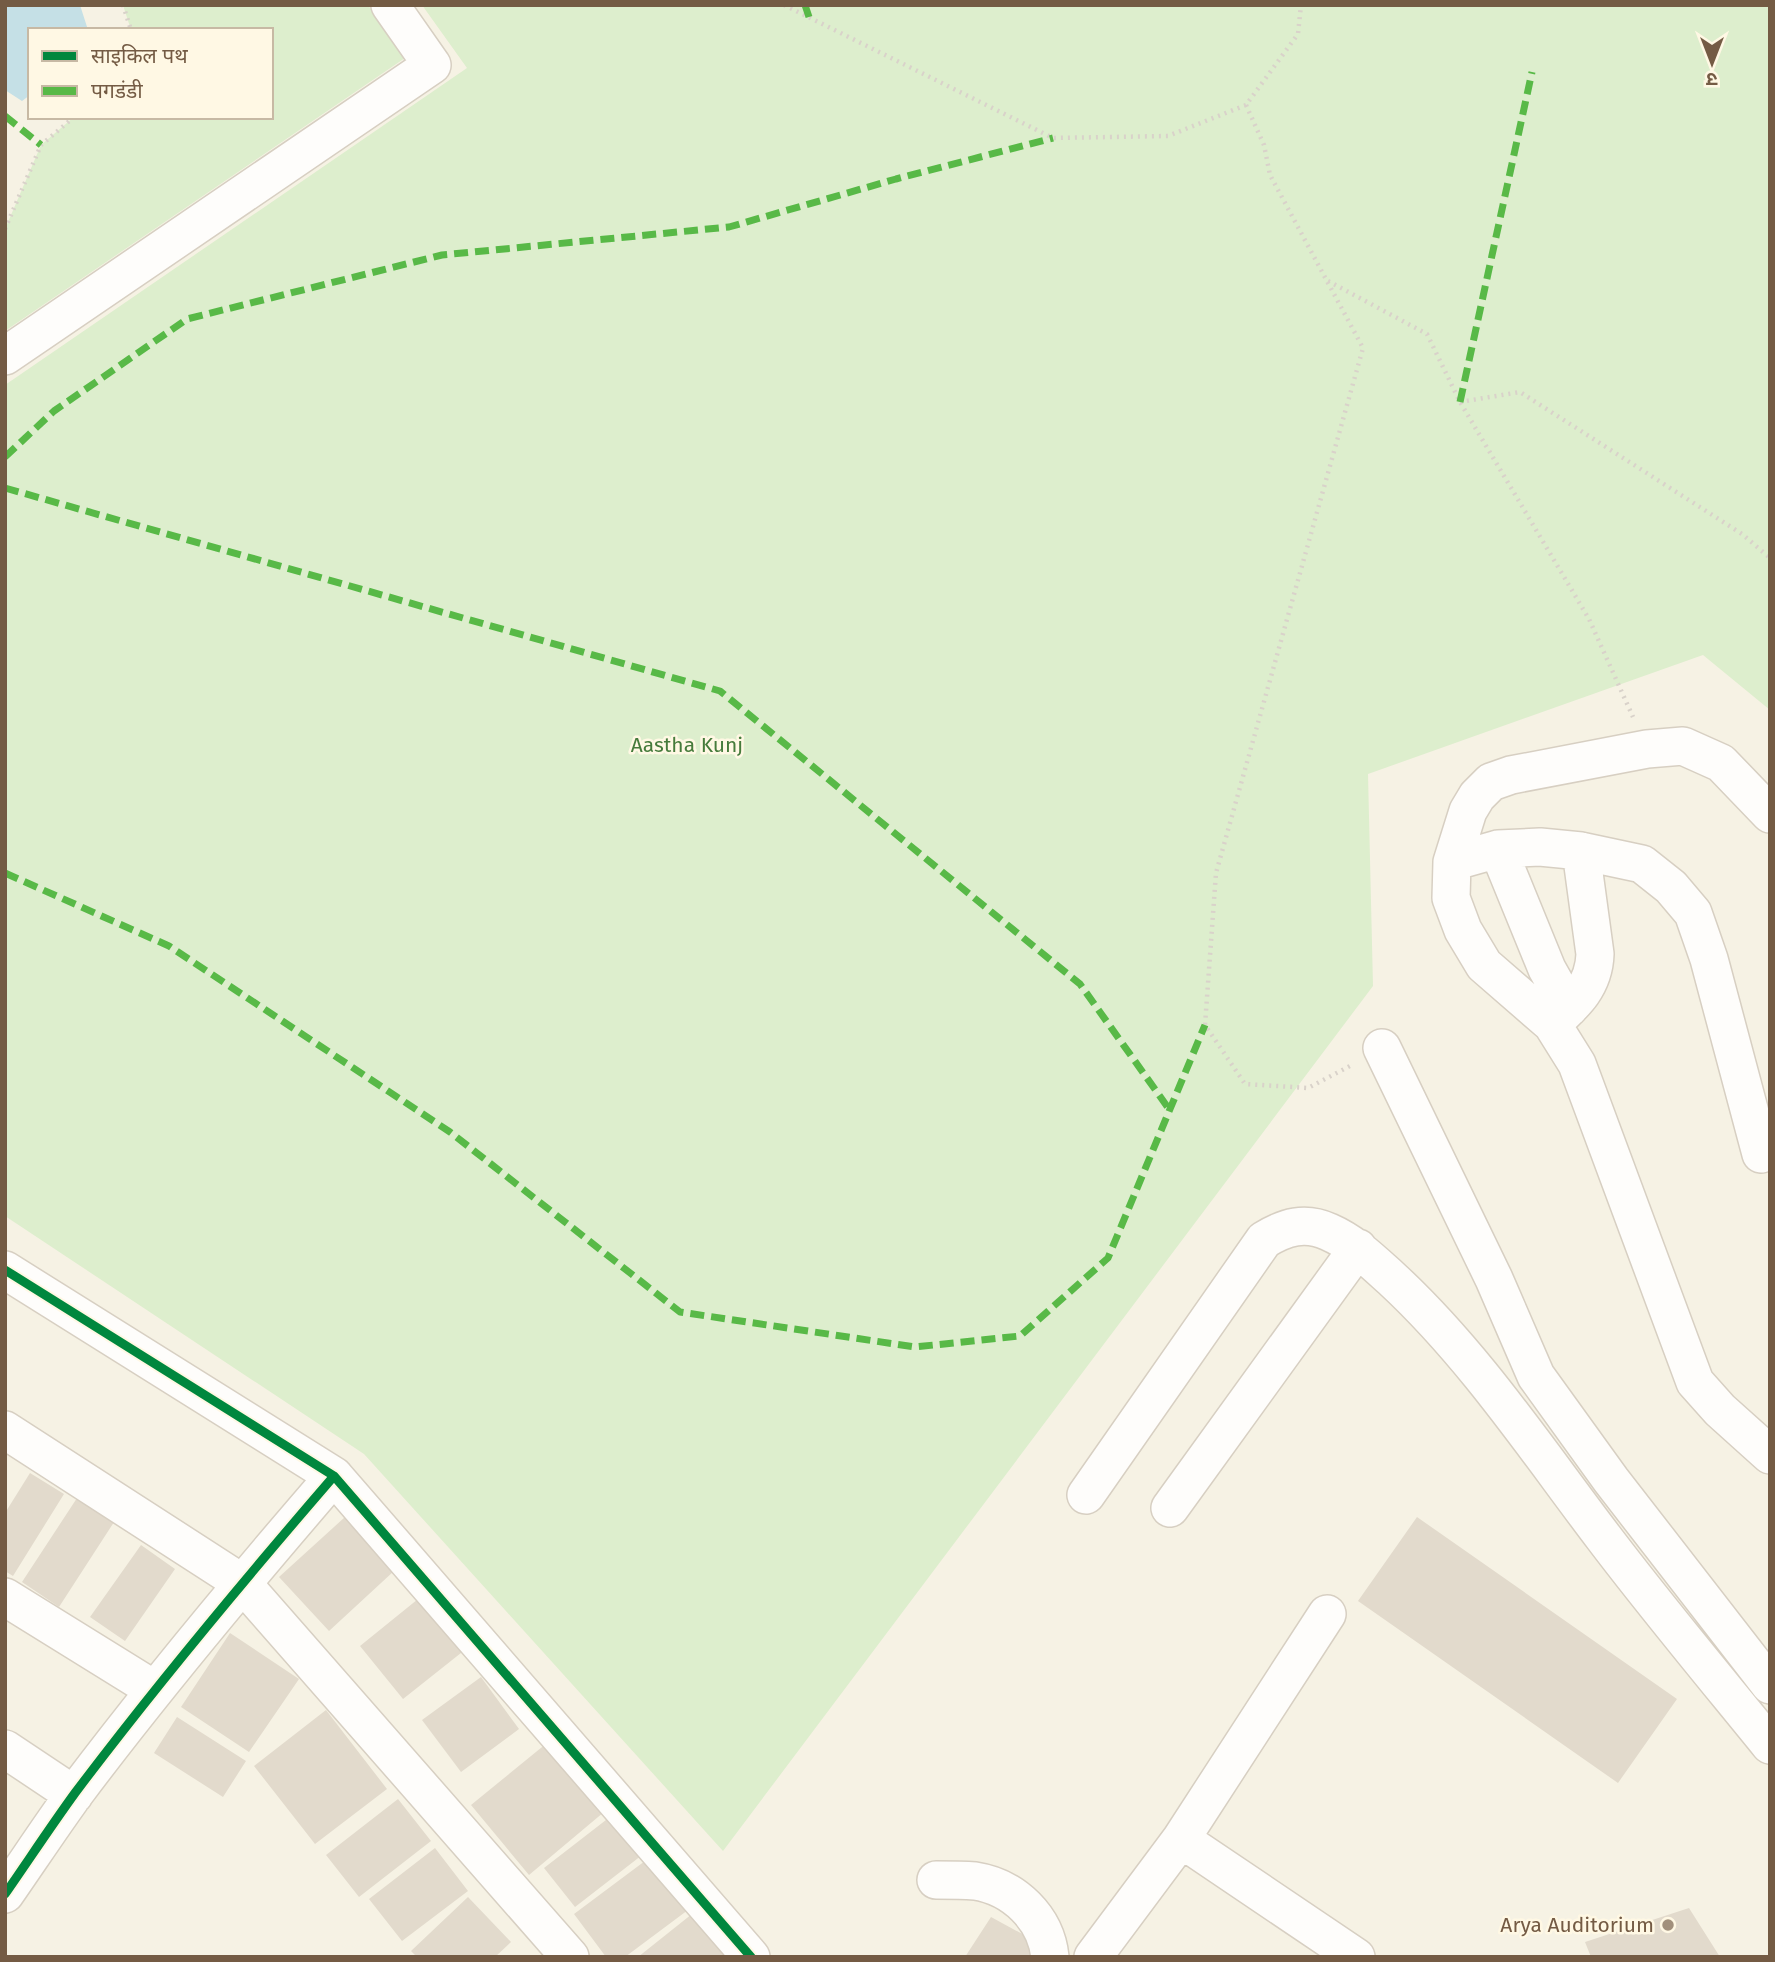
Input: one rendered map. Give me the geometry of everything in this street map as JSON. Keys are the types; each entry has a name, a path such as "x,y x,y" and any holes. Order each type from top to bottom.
{"street":[{"path":"5,356 432,65 390,5"},
{"path":"1561,1016 1484,965 1463,930 1451,898 1452,862 1468,811 1477,796 1491,782 1511,775 1647,748 1683,746 1721,763 1770,814"},
{"path":"1452,862 1498,849 1540,847 1581,851 1642,864 1671,887 1693,913 1709,959 1761,1154"},
{"path":"1498,849 1547,969 1577,1065 1695,1382 1720,1410 1770,1455"},
{"path":"1561,1016 1591,980 1595,966 1581,851"},
{"path":"1382,1048 1494,1279 1536,1376 1611,1480 1770,1685"},
{"path":"1086,1495 1264,1240 1281,1229 1305,1226 1327,1231 1359,1248 1438,1324 1606,1541 1770,1745"},
{"path":"1170,1508 1359,1248"},
{"path":"5,1270 334,1476 751,1957"},
{"path":"5,1430 242,1583 570,1957"},
{"path":"5,1894 74,1795 155,1690 334,1476"},
{"path":"5,1597 155,1690"},
{"path":"1093,1957 1181,1839 1327,1614"},
{"path":"5,1749 74,1795"},
{"path":"1181,1839 1356,1957"},
{"path":"936,1880 975,1881 994,1886 1014,1898 1028,1908 1042,1926 1050,1957"}],"path":[{"path":"123,5 130,28"},
{"path":"784,5 1052,138 1168,136 1246,105 1298,34 1301,5"},
{"path":"1246,105 1264,145 1270,175 1363,348 1216,873 1205,1025 1245,1084 1308,1088 1382,1048"},
{"path":"5,229 41,145 72,119"},
{"path":"1327,281 1427,334 1460,402 1589,619 1647,748"},
{"path":"1460,402 1520,393 1742,534 1770,558"}],"green space":[{"path":"123,5 368,5 405,58 5,331 5,229 41,145 72,119 273,119 273,28 130,28"},
{"name":"Aastha Kunj","path":"422,5 1770,5 1770,710 1703,655 1368,774 1373,986 723,1851 364,1454 5,1216 5,385 467,68"}],"water":[{"path":"5,5 80,5 87,28 28,28 28,96 22,101 5,90"}],"building":[{"path":"30,1473 64,1494 13,1576 5,1571 5,1513"},
{"path":"79,1495 116,1519 59,1607 22,1582"},
{"path":"345,1517 394,1571 329,1631 279,1577"},
{"path":"1417,1517 1677,1699 1618,1783 1358,1601"},
{"path":"141,1545 175,1569 125,1641 90,1617"},
{"path":"423,1595 466,1649 403,1699 360,1646"},
{"path":"230,1633 299,1679 249,1752 181,1707"},
{"path":"481,1677 519,1729 461,1772 422,1720"},
{"path":"326,1710 387,1789 315,1844 254,1766"},
{"path":"177,1717 246,1761 223,1797 154,1753"},
{"path":"547,1743 604,1812 529,1875 471,1805"},
{"path":"398,1799 431,1841 359,1897 326,1855"},
{"path":"615,1813 646,1852 575,1907 544,1868"},
{"path":"435,1848 468,1891 402,1941 369,1899"},
{"path":"653,1855 692,1907 625,1957 606,1957 574,1914"},
{"path":"468,1897 511,1942 495,1957 417,1957 411,1951"},
{"name":"Arya Auditorium","path":"1689,1908 1720,1957 1591,1957 1585,1942"},
{"path":"697,1910 731,1957 638,1957"},
{"path":"991,1917 1039,1943 1030,1957 965,1957"}],"marked path":[{"path":"805,5 809,17"},
{"path":"1460,402 1532,72"},
{"path":"5,116 41,145"},
{"path":"5,457 54,411 187,319 442,255 729,227 1053,138"},
{"path":"5,488 720,691 1080,984 1169,1109"},
{"path":"5,873 169,946 450,1132 680,1312 915,1347 1020,1336 1108,1258 1205,1025"}],"cycle path":[{"path":"5,1270 334,1476 751,1957"},
{"path":"5,1894 75,1793 138,1712 334,1476"}],"place":[{"name":"Arya Auditorium","path":"1668,1925"}]}
